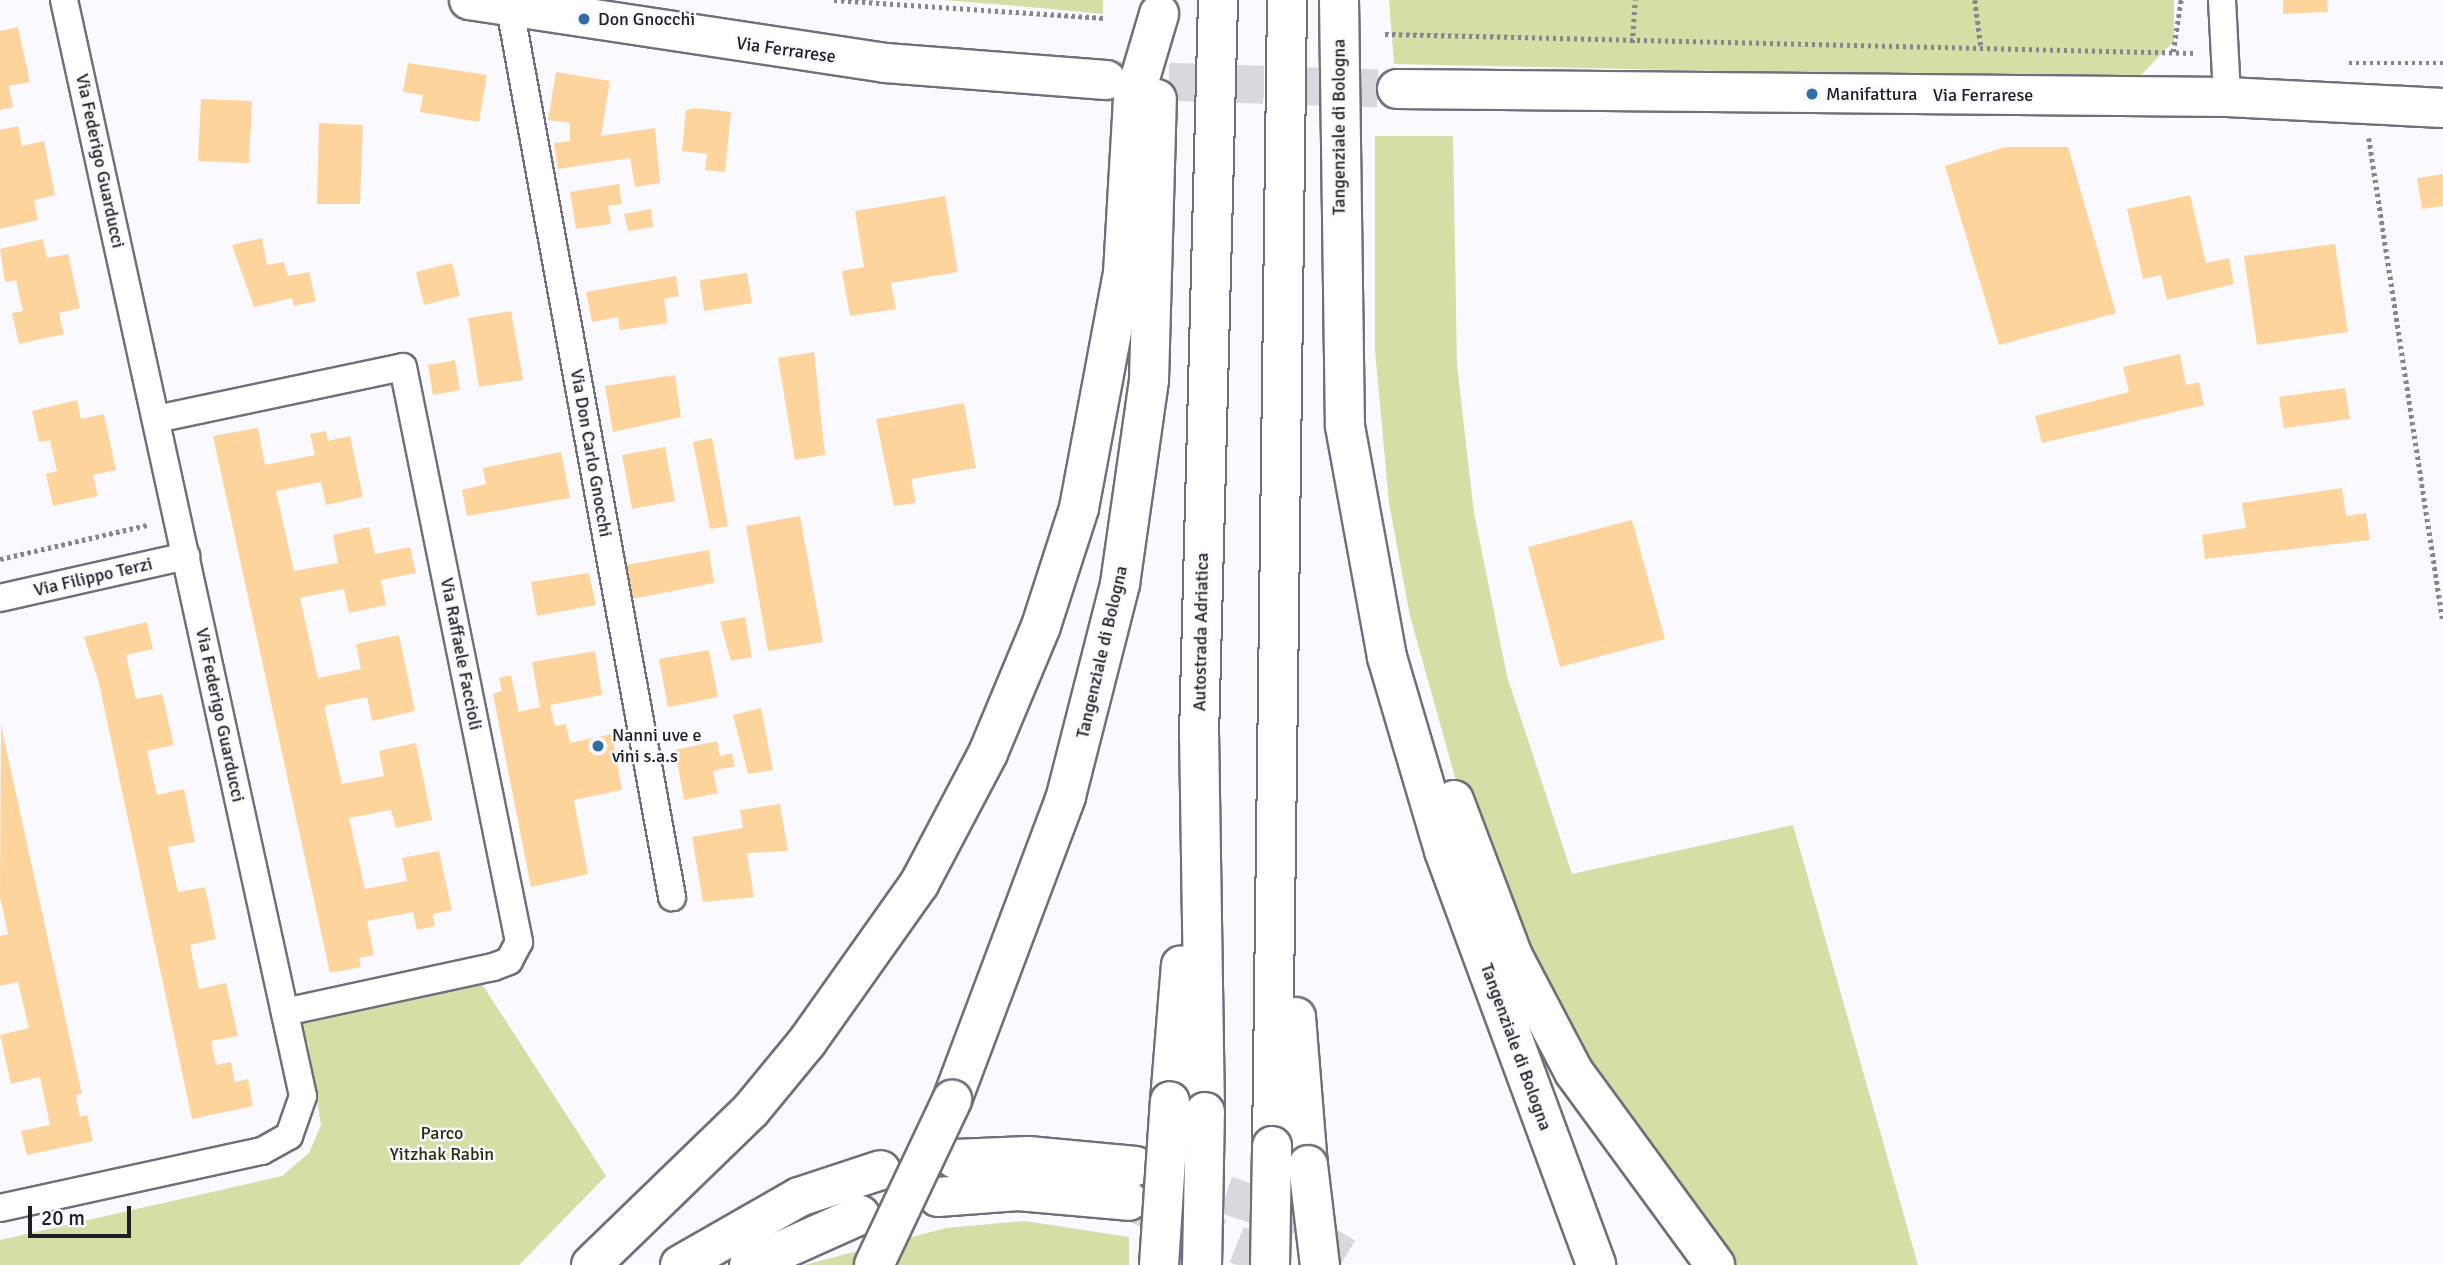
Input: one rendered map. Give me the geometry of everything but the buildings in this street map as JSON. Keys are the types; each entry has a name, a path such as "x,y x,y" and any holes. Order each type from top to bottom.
{"main road":[{"name":"Via Ferrarese","path":"469,0 885,63 1106,80"},
{"name":"Autostrada Adriatica","path":"1202,1265 1187,1106 1218,0"},
{"path":"1270,1265 1287,0"},
{"name":"Tangenziale di Bologna","path":"1339,0 1342,367 1357,501 1387,657 1440,838 1596,1265"},
{"path":"1338,113 1351,0"},
{"path":"591,1265 751,1110 807,1042 919,884 988,753 1041,626 1082,495 1123,273 1133,102 1159,7"},
{"name":"Tangenziale di Bologna","path":"874,1265 952,1100 1066,796 1120,584 1149,380 1159,7"},
{"name":"Via Ferrarese","path":"1397,89 2227,97 2443,108"},
{"path":"1357,501 1460,818 1513,956 1603,1118 1715,1265"},
{"path":"1278,790 1308,1165 1320,1265"},
{"path":"1159,1265 1187,1106"},
{"path":"938,1197 1132,1183 1028,1156 955,1159"},
{"path":"680,1265 800,1197 881,1170"},
{"path":"749,1265 860,1215"}],"street":[{"name":"Via Federigo Guarducci","path":"0,1208 262,1151 289,1136 303,1096 64,0"},
{"path":"2222,0 2227,97"},
{"name":"Via Don Carlo Gnocchi","path":"510,8 672,897"},
{"name":"Via Raffaele Faccioli","path":"156,418 404,367 519,942 509,961 493,967 285,1012"},
{"name":"Via Filippo Terzi","path":"0,598 186,556"}],"path":[{"path":"834,0 1104,18"},
{"path":"1632,43 1634,0"},
{"path":"1975,0 1981,46"},
{"path":"2173,52 2181,0"},
{"path":"1385,34 1632,43 1981,46 2225,55"},
{"path":"2339,63 2443,63"},
{"path":"2367,64 2369,140 2443,621"},
{"path":"0,559 147,527 144,514"}],"green space":[{"path":"943,0 1103,0 1103,14 1041,8"},
{"path":"1389,0 2174,0 2174,41 2138,78 2105,79 1394,64"},
{"path":"1375,136 1453,136 1457,365 1474,513 1507,676 1572,874 1793,825 1918,1265 1730,1265 1575,1049 1460,795 1410,616 1389,503 1375,350"},
{"name":"Parco Yitzhak Rabin","path":"482,984 606,1176 519,1265 0,1265 0,1240 282,1176 309,1153 321,1125 308,1043 290,1021"},
{"path":"1025,1221 1129,1237 1129,1265 804,1265 946,1228"}],"tunnel":[{"path":"1112,80 1397,89"},
{"path":"1172,1176 1264,1208 1359,1265"},
{"path":"1131,1202 1288,1265"}],"place":[{"name":"Don Gnocchi","path":"584,19"},
{"name":"Manifattura","path":"1812,94"},
{"name":"Nanni uve e vini s.a.s","path":"598,746"}]}
